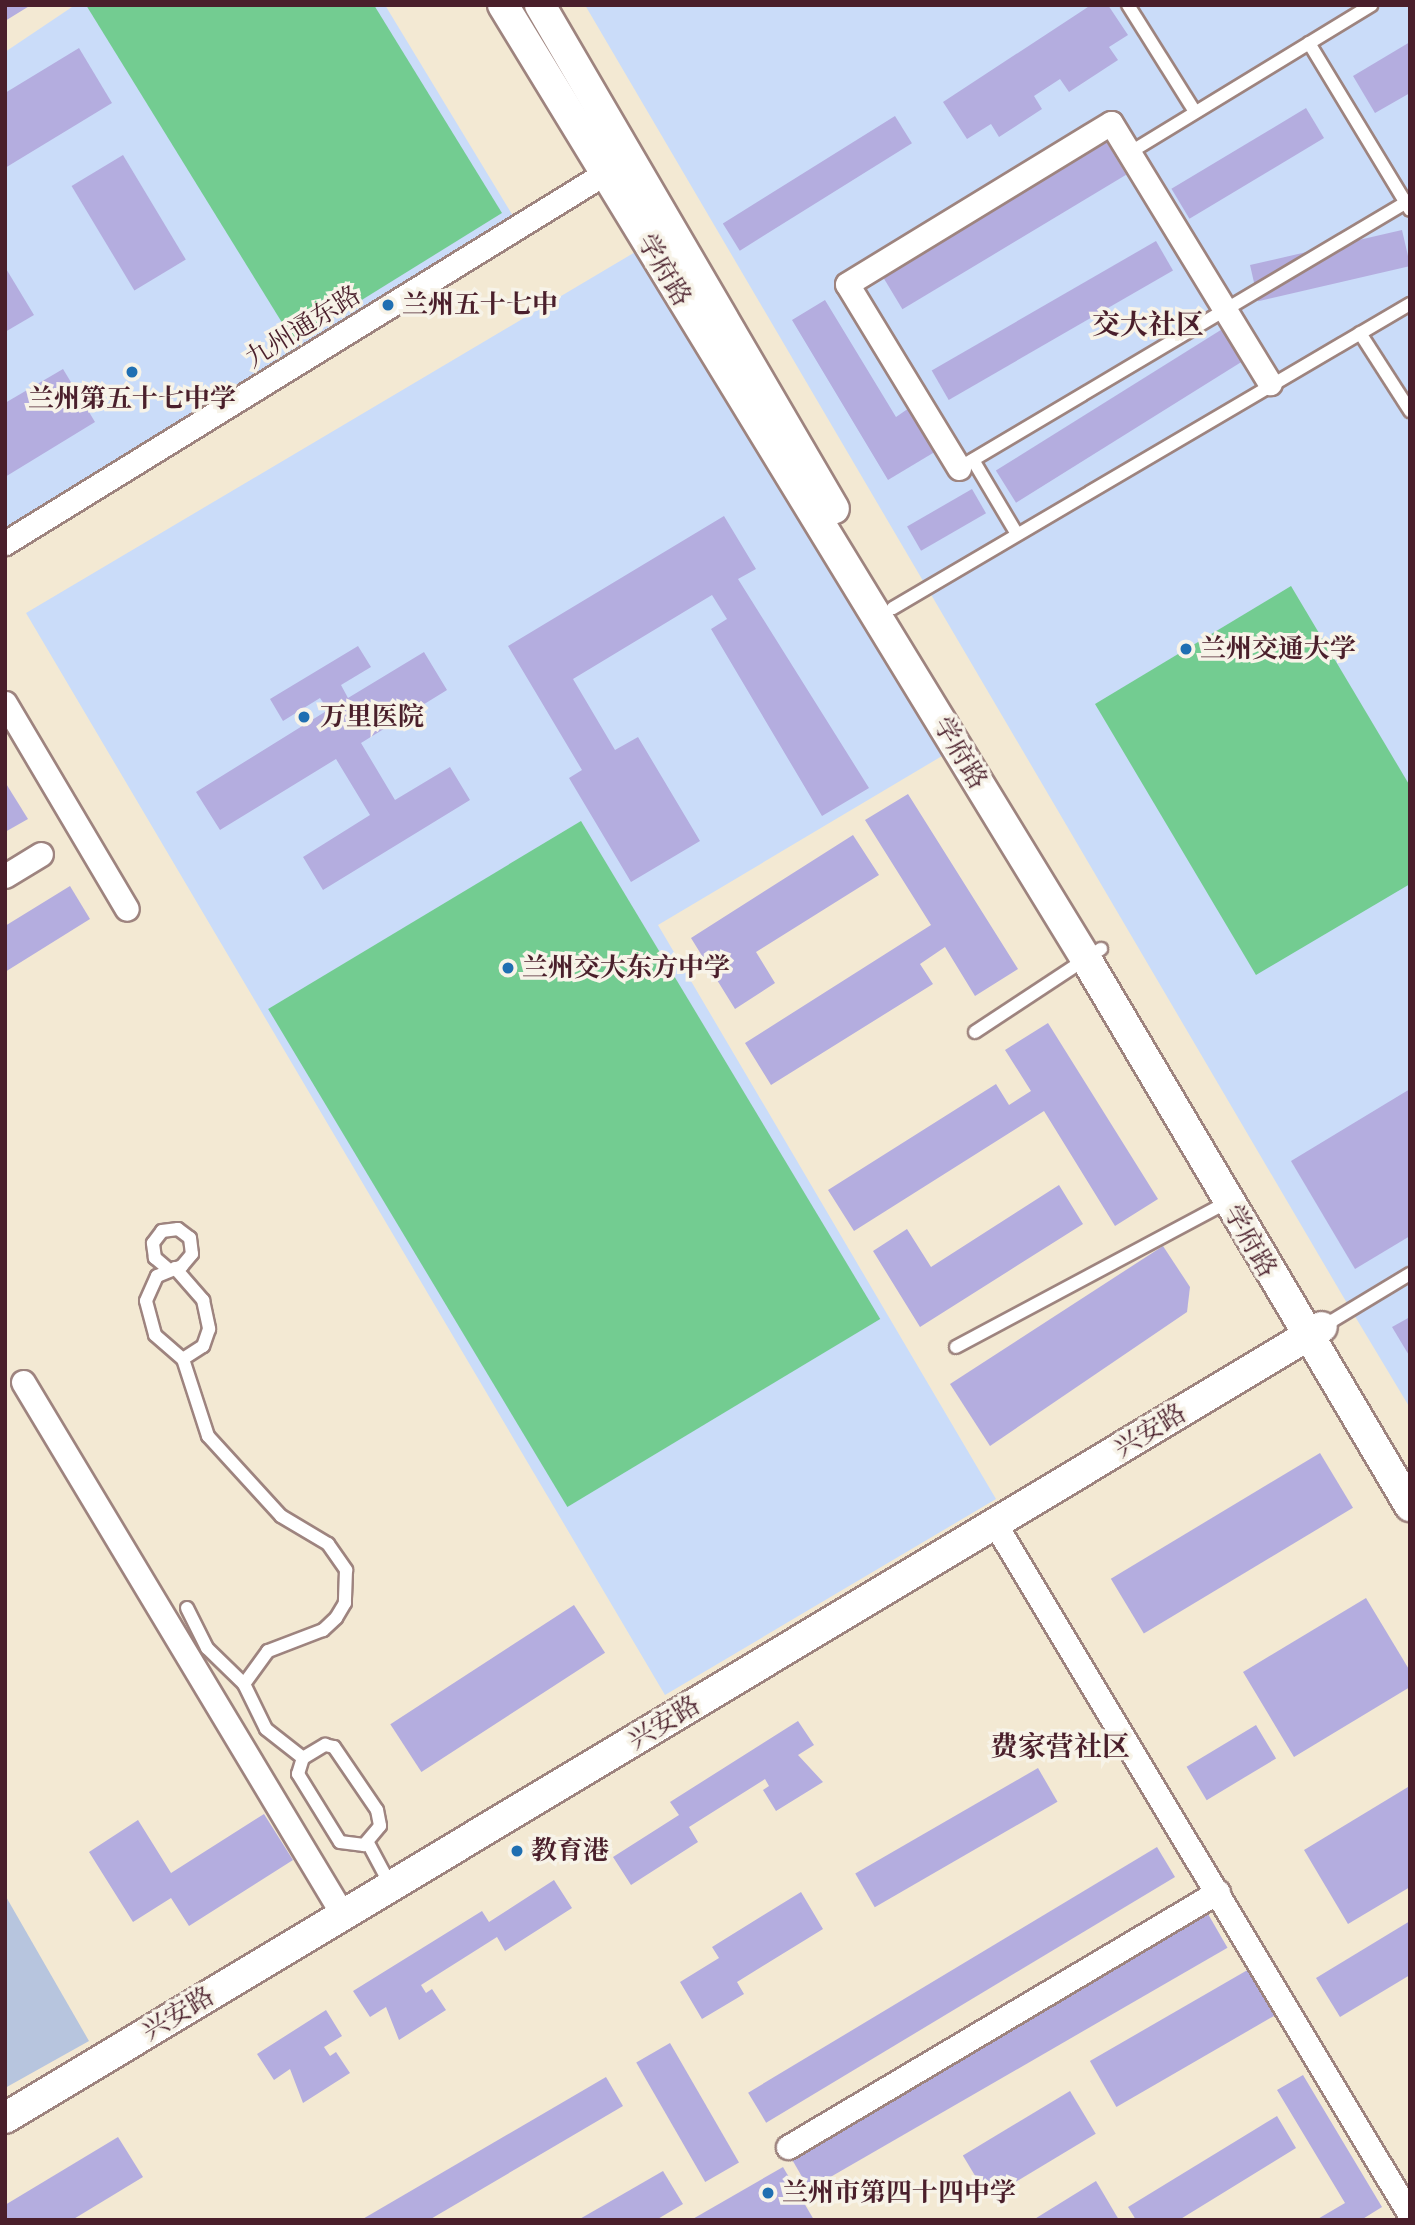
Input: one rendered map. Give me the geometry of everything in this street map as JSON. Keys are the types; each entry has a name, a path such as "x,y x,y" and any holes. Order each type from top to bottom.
{"street":[{"name":"学府路","path":"503,5 1093,954 1227,1202 1410,1470"},
{"name":"学府路","path":"540,5 1314,1332 1410,1506"},
{"path":"966,464 847,284 1111,122 1270,383"},
{"name":"九州通东路","path":"5,543 630,158"},
{"path":"5,703 127,909"},
{"path":"5,876 41,854"},
{"name":"兴安路","path":"5,2118 1314,1332"},
{"path":"23,1382 343,1915"},
{"path":"995,1524 1410,2215"},
{"path":"788,2147 1218,1892"}],"lane":[{"path":"1128,5 1195,112"},
{"path":"1129,153 1371,5"},
{"path":"1017,534 966,464 1224,307 1408,204 1309,43"},
{"path":"893,608 1270,383 1410,304"},
{"path":"1360,333 1410,411"},
{"path":"975,1032 1093,954"},
{"path":"956,1347 1227,1202"},
{"path":"183,1359 203,1346 209,1329 203,1300 171,1268 151,1284 146,1301 155,1335 183,1359 208,1436 281,1516 328,1544 346,1570 345,1603 336,1618 323,1630 268,1651 244,1684"},
{"path":"1314,1332 1410,1274"},
{"path":"187,1608 207,1648 244,1684 266,1729 303,1758"},
{"path":"316,1747 334,1747 380,1818 368,1843 340,1842 298,1774 303,1758 316,1747"},
{"path":"368,1843 391,1886"}],"shaded area":[{"name":"兰州第五十七中学","path":"75,5 385,5 513,216 5,528 5,52"},
{"name":"兰州交通大学","path":"585,5 1410,5 1410,1408 1341,1293"},
{"name":"兰州交大东方中学","path":"642,248 942,756 658,925 996,1499 665,1695 26,613"},
{"path":"5,1895 89,2041 5,2088"}],"green space":[{"path":"86,5 374,5 502,213 294,342"},
{"path":"1291,586 1410,786 1410,884 1256,975 1095,704"},
{"path":"581,821 880,1319 567,1507 268,1009"}],"building":[{"path":"5,5 31,5 5,21"},
{"path":"1091,5 1108,5 1128,35 1109,47 1118,60 1069,92 1060,79 1034,96 1042,109 999,137 991,124 967,139 943,102"},
{"path":"1410,42 1410,93 1375,113 1353,76"},
{"path":"79,48 112,103 5,168 5,93"},
{"path":"1306,108 1324,138 1189,219 1171,189"},
{"path":"895,116 912,143 740,251 723,224"},
{"path":"1104,138 1126,175 902,309 880,272"},
{"path":"123,155 186,260 134,290 72,186"},
{"path":"1402,230 1410,266 1258,301 1250,265"},
{"path":"1156,241 1173,270 949,400 932,370"},
{"path":"5,267 34,315 5,332"},
{"path":"825,300 896,417 912,406 938,450 888,480 792,320"},
{"path":"1224,328 1244,360 1016,503 996,471"},
{"path":"63,369 95,422 5,477 5,403"},
{"path":"972,489 986,513 921,551 907,526"},
{"path":"724,516 756,569 738,579 869,788 822,816 711,629 727,619 712,595 573,679 615,750 638,737 700,841 631,882 569,778 582,770 508,646"},
{"path":"358,646 371,667 341,685 348,698 424,652 447,690 361,743 395,800 450,767 470,800 323,890 303,857 370,815 336,759 220,830 196,792 328,710 320,698 283,721 270,699"},
{"path":"5,782 28,819 5,832"},
{"path":"908,794 1018,969 975,996 945,947 920,964 933,984 771,1085 745,1043 931,925 865,820"},
{"path":"853,835 879,875 756,952 775,983 735,1009 691,938"},
{"path":"70,886 90,919 5,972 5,926"},
{"path":"1048,1023 1158,1199 1115,1226 1044,1111 854,1231 828,1190 996,1084 1009,1105 1031,1091 1005,1050"},
{"path":"1410,1089 1410,1236 1355,1269 1291,1161"},
{"path":"1059,1185 1083,1224 920,1327 873,1251 907,1229 931,1267"},
{"path":"1163,1246 1190,1287 1187,1312 990,1446 950,1384"},
{"path":"1410,1317 1410,1357 1392,1327"},
{"path":"1320,1453 1353,1508 1144,1634 1111,1579"},
{"path":"1366,1598 1410,1671 1410,1687 1294,1757 1243,1672"},
{"path":"574,1605 605,1653 421,1772 390,1724"},
{"path":"798,1721 814,1745 798,1755 823,1782 776,1811 763,1790 769,1786 765,1779 689,1827 698,1842 631,1885 613,1857 679,1815 670,1802"},
{"path":"1256,1725 1276,1758 1207,1800 1187,1767"},
{"path":"1038,1768 1058,1802 875,1907 855,1874"},
{"path":"1408,1787 1410,1887 1348,1924 1304,1850"},
{"path":"264,1814 293,1860 189,1926 171,1898 133,1922 89,1852 138,1820 171,1873"},
{"path":"1157,1847 1175,1877 766,2123 748,2093"},
{"path":"554,1880 572,1908 505,1951 497,1937 421,1985 426,1993 432,1989 446,2010 399,2040 386,2007 370,2017 353,1991 482,1911 489,1922"},
{"path":"801,1892 823,1929 737,1982 744,1994 702,2019 680,1982 719,1958 712,1947"},
{"path":"1208,1914 1228,1948 809,2189 790,2156"},
{"path":"1410,1921 1410,1975 1340,2017 1316,1978"},
{"path":"1251,1968 1278,2014 1116,2107 1090,2061"},
{"path":"326,2010 342,2036 324,2047 330,2056 336,2052 350,2073 303,2103 290,2069 274,2080 257,2054"},
{"path":"670,2043 739,2163 705,2182 636,2062"},
{"path":"1303,2075 1382,2207 1361,2220 1316,2220 1345,2203 1277,2090"},
{"path":"606,2077 623,2106 429,2220 361,2220"},
{"path":"1070,2091 1096,2134 989,2198 963,2155"},
{"path":"1277,2116 1296,2148 1179,2220 1136,2220 1128,2207"},
{"path":"118,2137 143,2177 72,2220 5,2220 5,2205"},
{"name":"兰州市第四十四中学","path":"783,2167 814,2220 691,2220"},
{"path":"663,2171 683,2204 656,2220 578,2220"},
{"path":"1096,2181 1119,2220 1033,2220"}],"place":[{"name":"兰州五十七中","path":"388,305"},
{"name":"兰州第五十七中学","path":"132,372"},
{"name":"兰州交通大学","path":"1186,649"},
{"name":"万里医院","path":"304,717"},
{"name":"兰州交大东方中学","path":"508,968"},
{"name":"教育港","path":"517,1851"},
{"name":"兰州市第四十四中学","path":"768,2193"}],"district":[{"name":"交大社区","path":"1148,325"},
{"name":"费家营社区","path":"1060,1747"}]}
